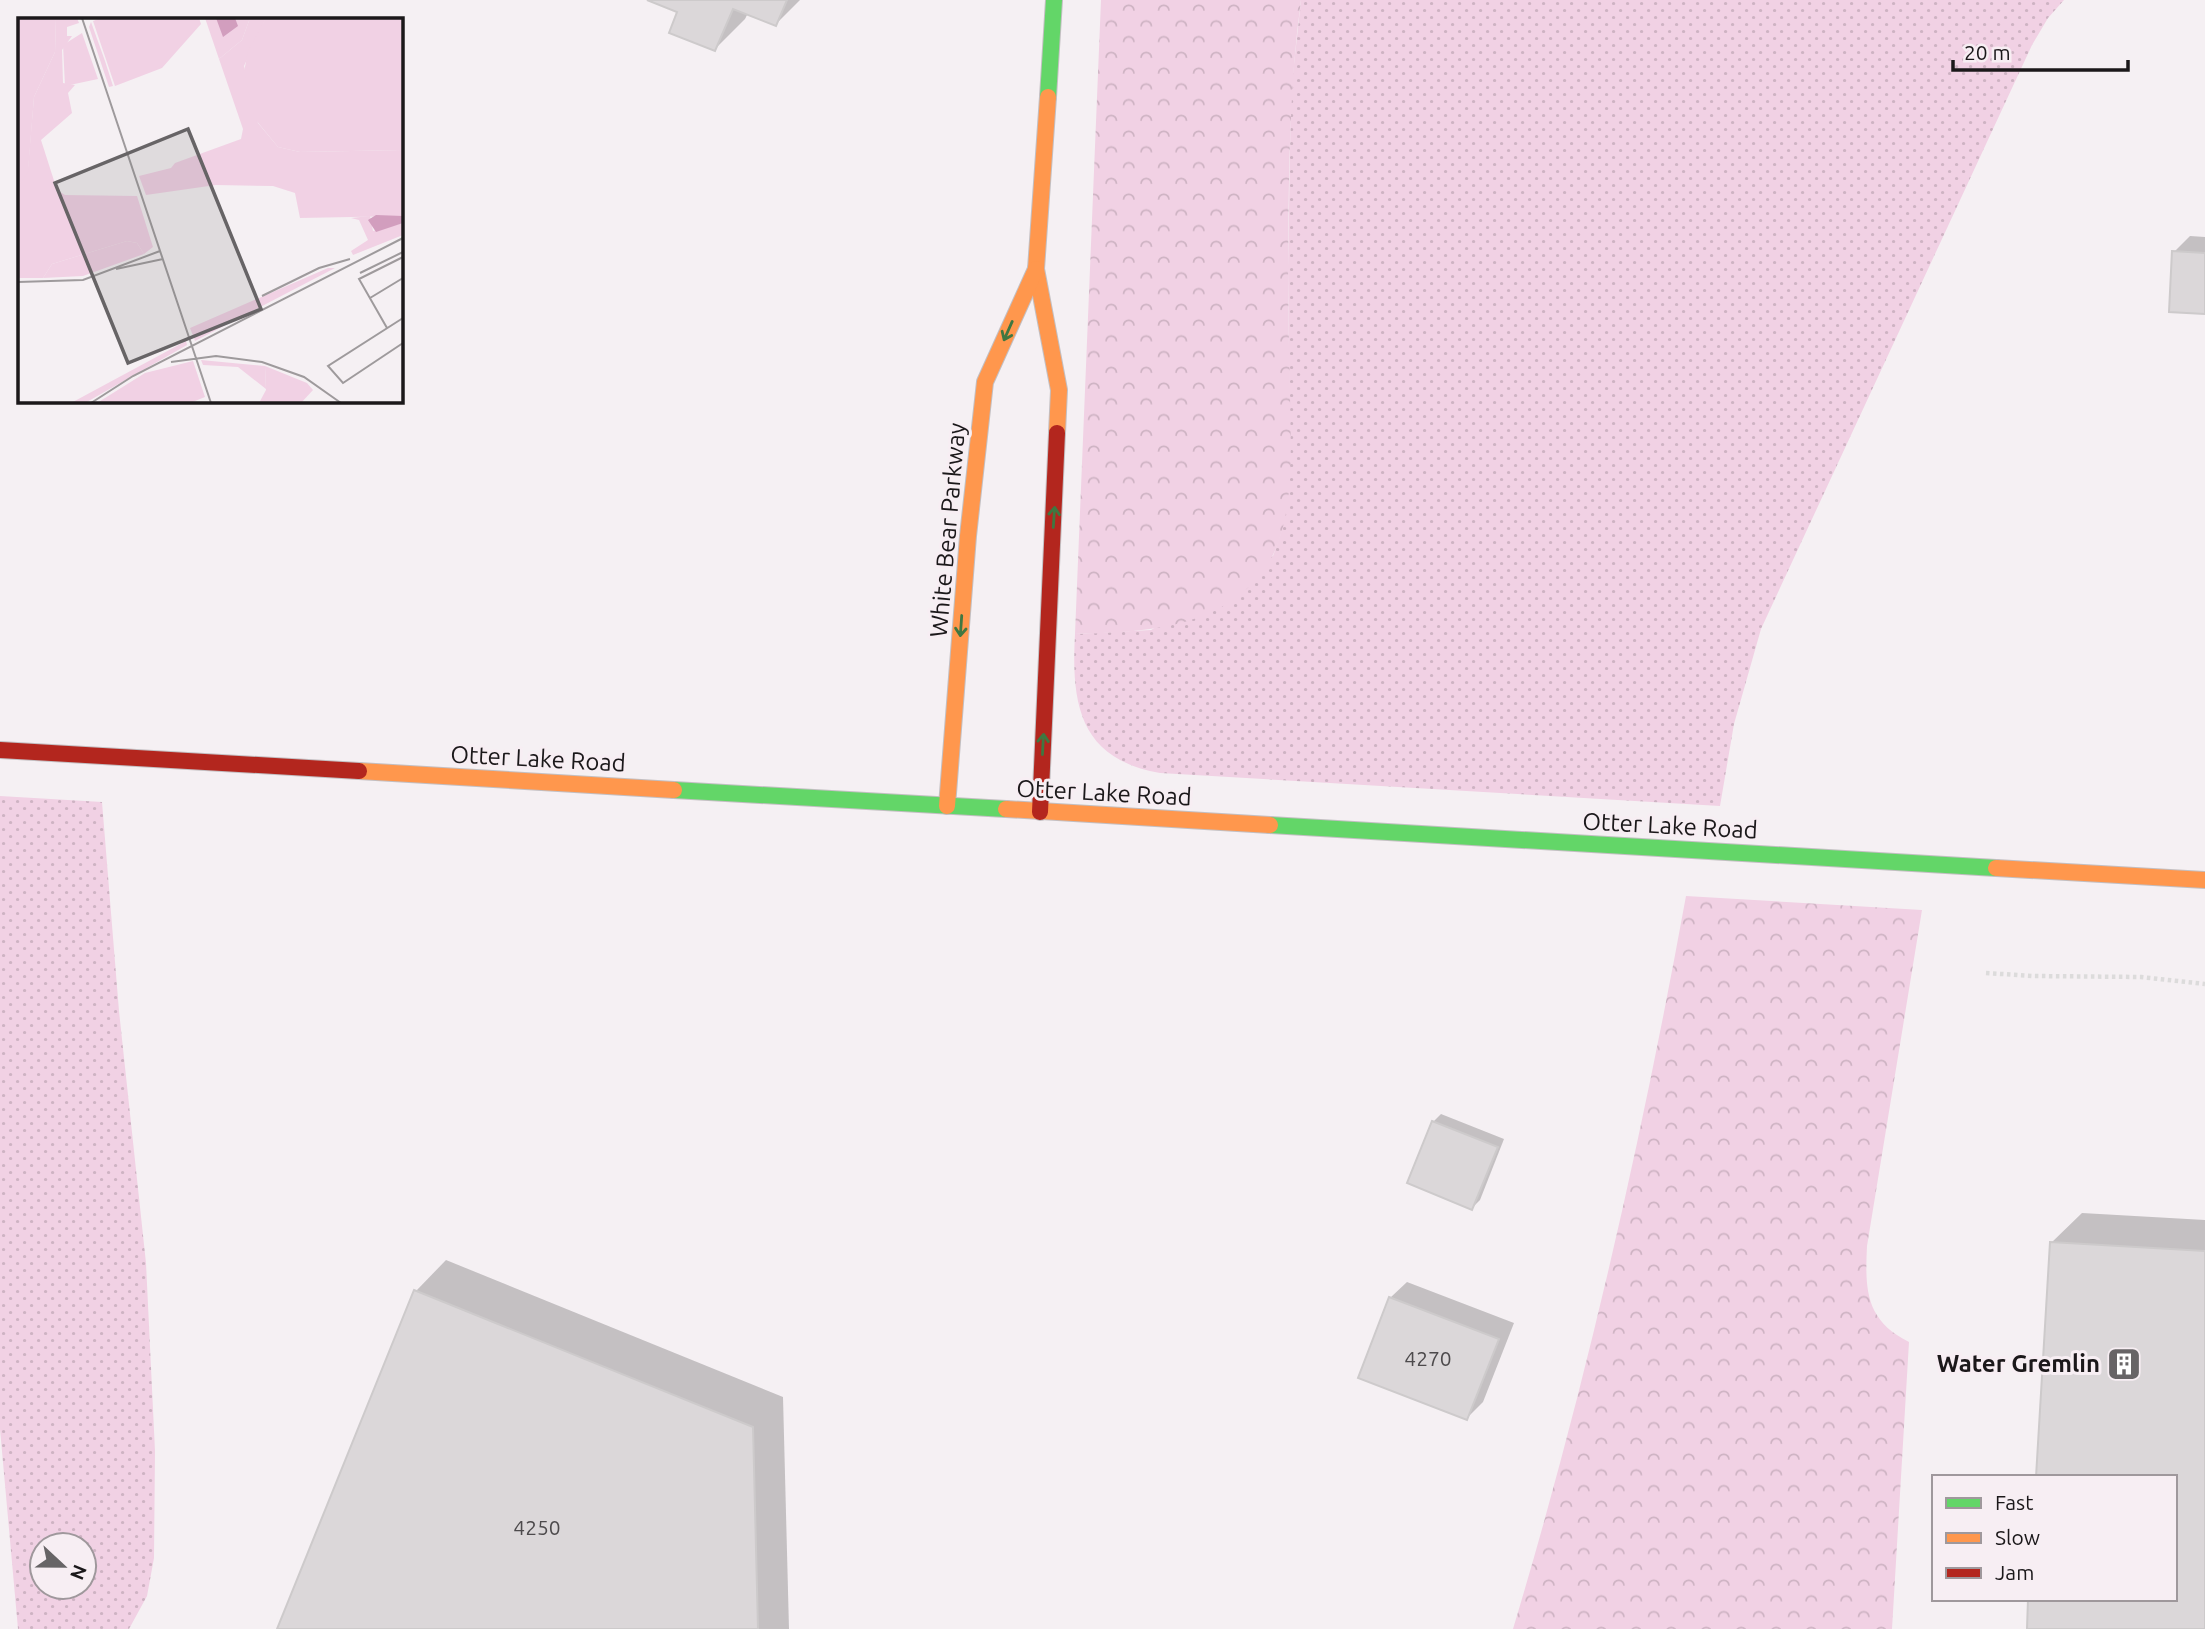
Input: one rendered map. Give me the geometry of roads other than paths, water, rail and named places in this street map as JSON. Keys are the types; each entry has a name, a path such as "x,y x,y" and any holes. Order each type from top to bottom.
{"street":[{"name":"White Bear Parkway","path":"1040,812 1059,390 1036,269 1054,0"},
{"name":"White Bear Parkway","path":"947,806 968,536 985,382 1036,269"},
{"name":"Otter Lake Road","path":"0,750 2205,880"}],"place":[{"name":"Water Gremlin","path":"2124,1364"}]}
